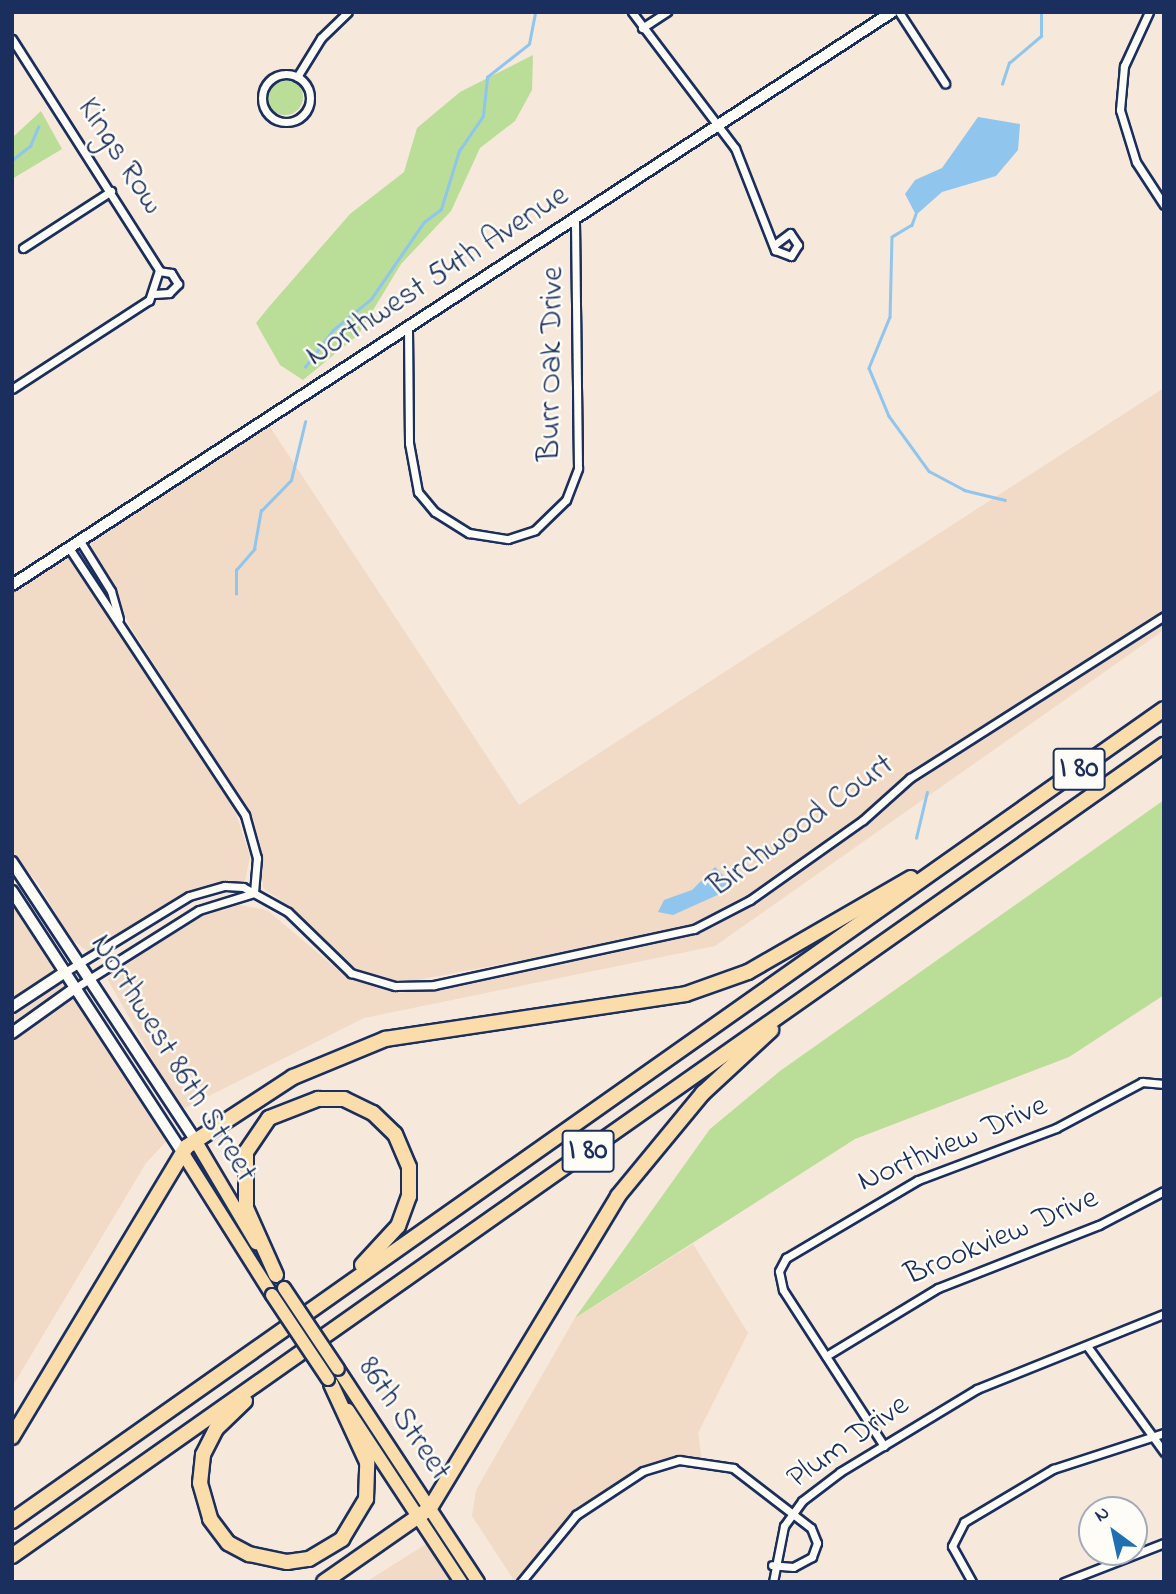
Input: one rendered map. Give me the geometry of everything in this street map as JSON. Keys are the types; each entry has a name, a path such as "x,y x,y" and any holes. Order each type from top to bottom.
{"highway":[{"name":"I 80","path":"289,1326 1164,709"},
{"name":"I 80","path":"12,1556 1164,745"},
{"path":"12,1437 182,1152 195,1140 293,1077 354,1048 686,993 748,972 994,829"},
{"path":"324,1582 426,1513 618,1196 703,1093 811,994"},
{"path":"12,1521 289,1326 388,1241 409,1196 402,1145 388,1125 358,1104 332,1098 292,1105 269,1118 246,1152 246,1208 280,1281"},
{"path":"329,1382 367,1462 358,1519 329,1551 309,1559 270,1561 228,1542 210,1518 200,1483 209,1442 237,1408 345,1321"}],"main road":[{"name":"Northwest 86th Street","path":"195,1140 280,1281"},
{"name":"Northwest 86th Street","path":"182,1152 272,1295"},
{"name":"86th Street","path":"280,1281 338,1369 426,1513 461,1582"},
{"name":"86th Street","path":"272,1295 329,1382 478,1582"}],"street":[{"path":"297,77 321,38 348,12"},
{"path":"632,12 720,124 748,173 774,245"},
{"path":"642,28 667,12"},
{"name":"Northwest 54th Avenue","path":"12,585 892,12"},
{"path":"899,12 946,83"},
{"path":"1149,12 1124,66 1120,110 1127,143 1164,205"},
{"name":"Kings Row","path":"12,39 111,191 159,271 171,273 178,284 169,293 154,294"},
{"path":"277,75 297,77 308,89 307,109 290,122 270,116 262,104 263,88 277,75"},
{"path":"23,248 111,191"},
{"name":"Burr Oak Drive","path":"408,328 409,443 418,492 435,512 469,533 508,539 535,530 566,500 579,459 575,219"},
{"path":"12,389 142,304 154,294 159,271"},
{"path":"12,1033 75,988 199,909 254,893 257,858 246,815 119,620 111,591 74,544"},
{"name":"Birchwood Court","path":"65,972 196,893 233,886 254,893 288,912 337,964 394,986 435,985 673,935 741,906 863,820 910,778 1164,616"},
{"name":"Northwest 86th Street","path":"12,862 91,978 195,1140"},
{"name":"Northwest 86th Street","path":"12,891 182,1152"},
{"path":"12,1007 65,972"},
{"name":"Northview Drive","path":"826,1356 780,1285 779,1271 791,1254 890,1194 1056,1128 1136,1085 1164,1084"},
{"name":"Brookview Drive","path":"826,1356 938,1288 1099,1225 1164,1191"},
{"name":"Plum Drive","path":"521,1582 576,1515 643,1471 672,1461 733,1468 793,1513 820,1486 977,1389 1164,1314"},
{"path":"1087,1346 1164,1452"},
{"path":"826,1356 884,1446"},
{"path":"972,1582 956,1558 953,1538 959,1526 1010,1492 1053,1469 1164,1433"},
{"path":"772,1565 801,1564 815,1552 811,1528 793,1513 772,1565 773,1582"},
{"path":"1064,1582 1164,1543"}],"shaded area":[{"path":"1164,388 1164,630 715,946 364,1018 181,1110 108,980 114,970 205,911 240,905 267,910 345,976 400,993 616,953 609,944 407,982 372,976 341,960 295,910 263,888 259,840 248,811 130,626 89,541 268,424 519,805"},
{"path":"63,556 74,560 234,808 250,856 245,881 191,890 90,953 70,938 38,883 12,854 12,589"},
{"path":"12,891 171,1136 146,1163 12,1387"},
{"path":"693,1244 748,1333 698,1433 702,1461 652,1467 565,1524 521,1582 515,1582 472,1516 476,1490 575,1318"},
{"path":"434,1539 461,1582 366,1582"}],"green space":[{"path":"533,55 532,90 515,121 480,148 451,211 401,264 358,335 303,380 280,365 256,323 268,308 350,214 404,172 417,128 460,92"},
{"path":"285,79 298,84 303,97 298,110 285,115 272,110 267,97 272,84"},
{"path":"41,111 62,149 12,179 12,138"},
{"path":"1164,800 1164,995 1069,1057 855,1139 575,1318 710,1129 780,1071"}],"water":[{"path":"978,117 1020,124 1018,150 996,176 942,192 916,215 905,194 915,180 942,168"},
{"path":"715,867 728,880 722,893 673,915 658,912 664,900 692,890"}],"waterway":[{"path":"305,367 333,330 371,299 424,222 441,209 459,151 483,116 487,77 529,44 535,12"},
{"path":"1002,84 1009,63 1041,36 1041,12"},
{"path":"12,160 30,146 38,127"},
{"path":"916,214 912,225 892,237 890,317 869,368 889,416 929,471 964,490 1005,500"},
{"path":"236,594 236,570 254,549 261,511 291,480 305,422"},
{"path":"916,838 927,792"}]}
